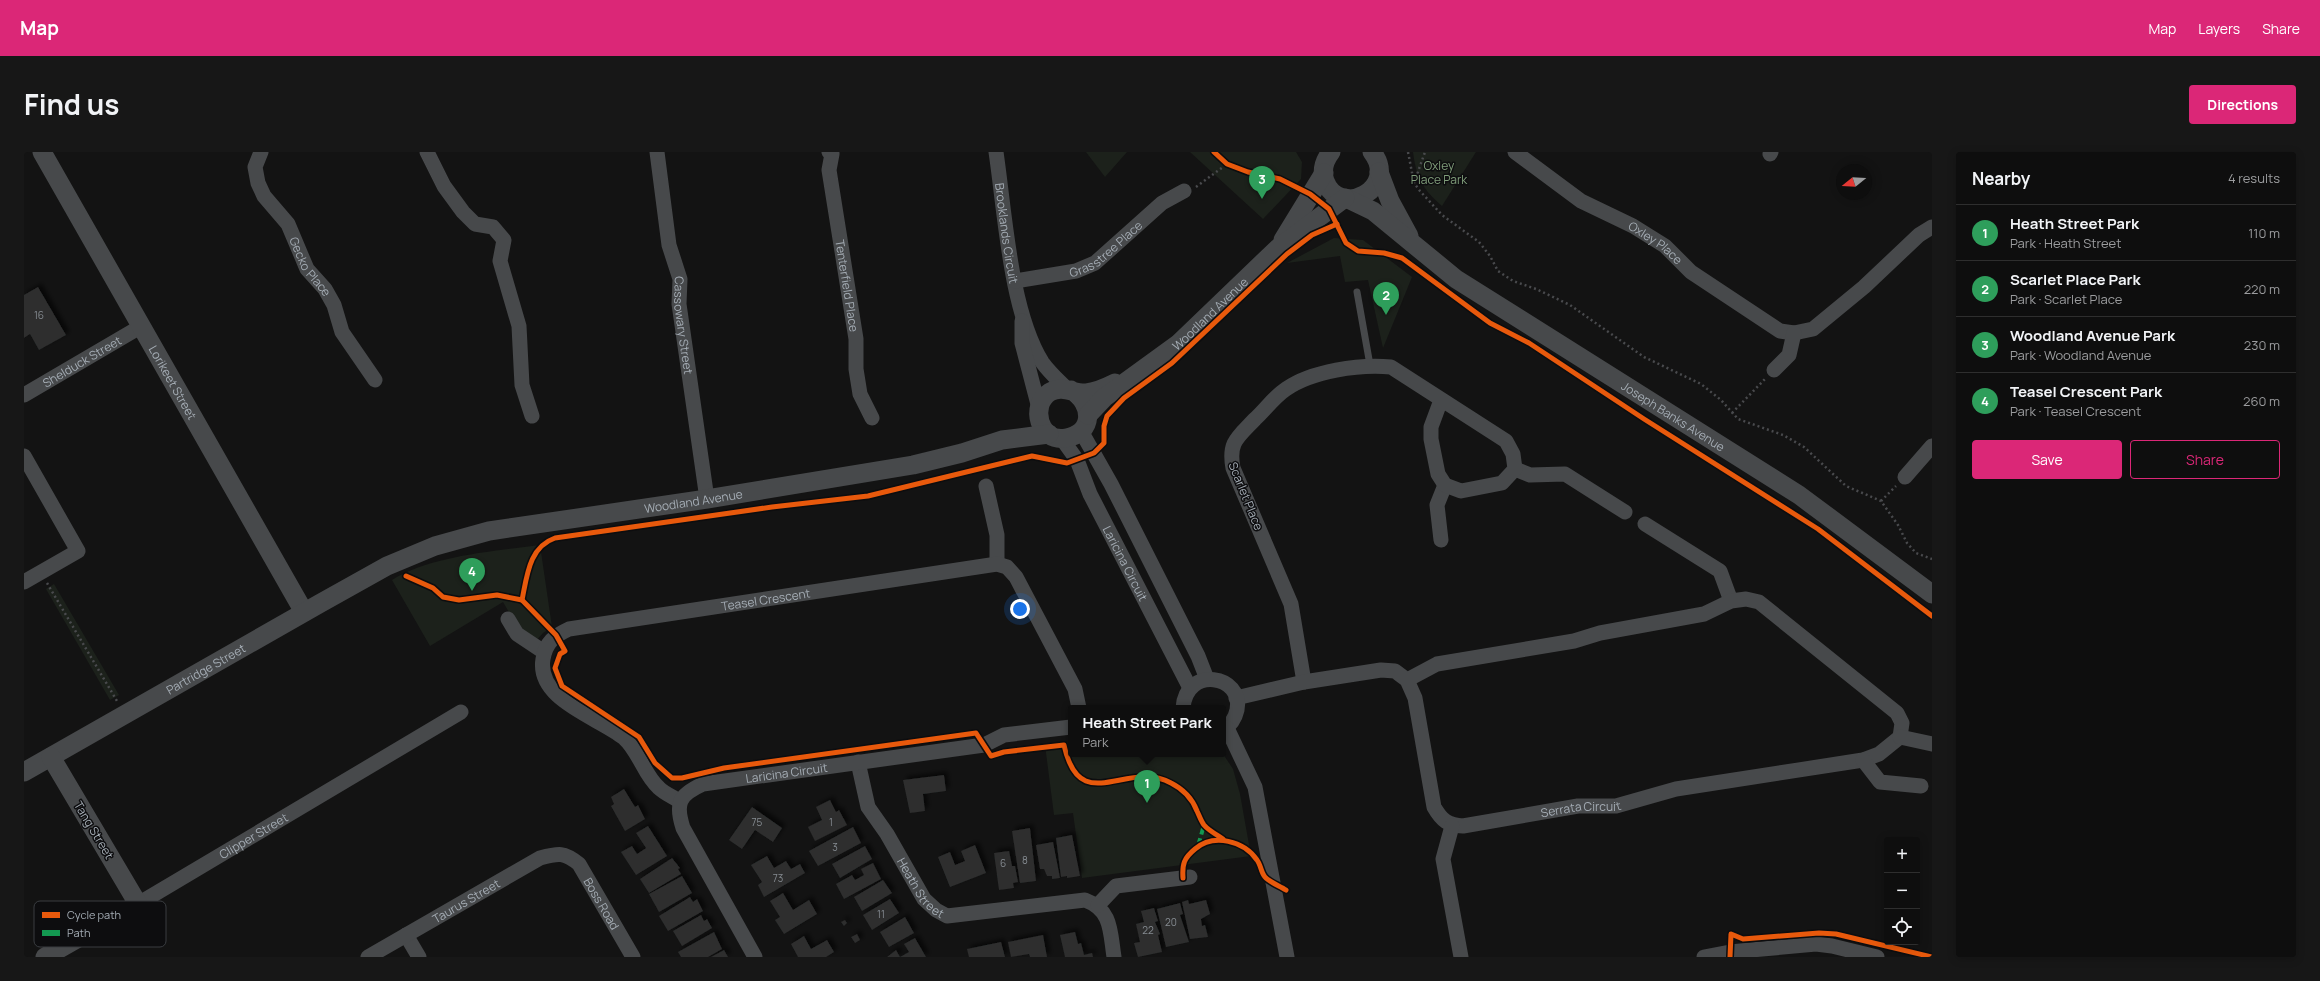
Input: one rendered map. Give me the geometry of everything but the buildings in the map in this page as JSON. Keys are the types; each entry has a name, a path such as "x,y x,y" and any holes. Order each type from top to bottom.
{"street":[{"name":"Lorikeet Street","path":"42,152 140,327 304,612"},
{"name":"Gecko Place","path":"261,152 255,167 258,183 264,196 288,224 307,269 325,289 334,305 342,332 375,380"},
{"path":"427,152 444,186 463,212 475,224 493,227 504,240 500,260 519,326 522,385 532,416"},
{"name":"Cassowary Street","path":"657,152 669,245 680,279 679,304 707,499"},
{"name":"Tenterfield Place","path":"830,152 832,154 829,170 856,339 856,369 860,394 872,418"},
{"name":"Brooklands Circuit","path":"996,152 1015,281 1022,315 1042,362 1069,390"},
{"path":"1316,152 1324,172"},
{"name":"Woodland Avenue","path":"1278,248 1324,172 1325,160 1331,152"},
{"name":"Oxley Place","path":"1515,152 1581,201 1633,226 1665,246 1691,272 1780,331 1794,333 1813,329 1864,287 1919,236 1932,227"},
{"path":"1347,199 1361,198 1368,194 1376,184 1380,161"},
{"name":"Joseph Banks Avenue","path":"1380,161 1390,201 1412,242"},
{"name":"Joseph Banks Avenue","path":"1324,172 1330,189 1373,211 1456,279 1799,495 1932,594"},
{"name":"Grasstree Place","path":"1015,281 1076,271 1095,263 1162,204 1184,191"},
{"name":"Woodland Avenue","path":"387,566 434,546 489,531 707,499 913,465 1002,440 1074,437 1105,397 1178,344 1278,248 1347,199"},
{"name":"Brooklands Circuit","path":"1022,315 1022,344 1039,409"},
{"name":"Shelduck Street","path":"24,395 140,327"},
{"path":"1774,370 1789,355 1794,333"},
{"name":"Scarlet Place","path":"1304,682 1291,604 1233,468 1230,454 1234,441 1285,390 1301,380 1318,375 1370,365 1391,367 1506,441 1513,454 1515,469"},
{"name":"Woodland Avenue","path":"1002,440 1039,409 1042,400 1050,392 1069,390 1086,393 1106,388 1138,374"},
{"path":"1069,390 1085,402 1085,423"},
{"path":"1441,400 1431,427 1431,439 1438,474 1445,486 1461,491 1502,483 1515,469 1530,475 1564,474 1625,512"},
{"path":"1039,409 1040,424 1055,437"},
{"name":"Laricina Circuit","path":"1085,423 1111,484 1208,679"},
{"name":"Laricina Circuit","path":"1055,437 1076,460 1090,494 1190,688"},
{"path":"1905,477 1932,446"},
{"path":"24,456 84,551 24,582"},
{"path":"986,486 997,535 997,564 1007,567 1016,577 1075,688 1078,705"},
{"path":"1441,540 1437,505 1445,486"},
{"path":"1645,524 1720,571 1731,601"},
{"name":"Teasel Crescent","path":"544,652 548,643 556,635 570,629 997,564"},
{"name":"Partridge Street","path":"24,772 387,566"},
{"path":"1407,680 1438,664 1574,641 1600,633 1704,614 1731,601 1746,599 1759,602 1897,713 1902,723 1900,737 1932,744"},
{"path":"508,619 517,634 544,652 542,666 547,683 556,696 624,738 658,788 679,801 679,815 683,828 756,957"},
{"path":"1236,698 1304,682 1381,670 1395,671 1407,680 1415,698 1434,808 1441,820 1452,826 1443,859 1460,957"},
{"path":"1183,705 1184,700 1190,688 1197,682 1208,679 1225,683 1236,698 1235,716 1226,728"},
{"name":"Clipper Street","path":"143,901 461,712"},
{"name":"Laricina Circuit","path":"679,801 687,791 703,784 984,745 1004,735 1068,727"},
{"path":"1226,731 1255,787 1287,957"},
{"name":"Serrata Circuit","path":"1452,826 1463,826 1578,806 1616,806 1676,789 1863,760 1879,754 1900,737"},
{"name":"Tang Street","path":"51,757 136,901"},
{"path":"1863,760 1880,782 1912,782"},
{"name":"Heath Street","path":"858,762 868,807 887,834 924,899 936,910 947,916 1085,900 1098,905"},
{"name":"Taurus Street","path":"368,957 540,858 555,854 567,854"},
{"name":"Boss Road","path":"567,854 580,864 634,957"},
{"path":"1114,957 1108,920 1098,905 1116,886 1190,877"},
{"path":"406,935 419,957"},
{"path":"1704,957 1816,944 1832,946 1877,957"},
{"name":"Clipper Street","path":"45,957 63,947"}],"lane":[{"path":"1357,292 1370,365"}],"path":[{"path":"1408,152 1414,183 1442,214 1479,242 1490,256 1498,271 1513,282 1536,289 1570,305 1644,357 1701,384 1721,400 1732,413 1744,422 1783,435 1804,447 1832,475 1846,486 1881,502 1898,525 1907,543 1916,553 1932,559"},
{"path":"1414,183 1425,152"},
{"path":"1184,191 1199,186 1224,162 1234,167"},
{"path":"1732,413 1774,370"},
{"path":"1881,502 1905,477"},
{"path":"41,573 124,714"}],"green space":[{"path":"1086,152 1127,152 1105,177"},
{"path":"1190,152 1296,152 1302,162 1301,179 1263,219"},
{"name":"Oxley Place Park","path":"1413,152 1476,152 1442,206 1425,188 1418,176"},
{"path":"1334,238 1363,240 1412,277 1383,348 1368,280 1345,282 1340,256 1287,263"},
{"path":"540,545 552,627 543,633 534,643 520,631 503,602 430,646 392,580 407,572 443,560 483,552"},
{"path":"54,584 119,695 110,700 46,589"},
{"path":"1068,742 1068,757 1225,757 1233,769 1240,794 1251,856 1082,878 1073,813 1054,815 1045,745"}],"marked path":[{"path":"1198,846 1204,825"}],"cycle path":[{"path":"1214,152 1227,164 1248,172 1280,179 1310,194 1329,209 1346,243 1358,251 1384,253 1402,258 1490,323 1529,343 1644,419 1818,529 1932,616"},
{"path":"406,576 433,588 443,597 459,600 497,595 522,600 528,572 534,555 546,542 555,538 772,507 868,496 1032,456 1067,463 1094,453 1104,443 1104,426 1107,416 1124,398 1172,363 1287,254 1312,235 1337,224"},
{"path":"522,600 556,635 565,651 560,654 555,668 562,686 639,737 655,763 672,778 682,778 724,768 976,733 991,756 1004,752 1064,745 1071,767 1081,778 1093,783 1138,777 1154,777 1171,783 1190,798 1206,827 1223,839"},
{"path":"1183,878 1184,862 1188,855 1203,844 1220,840 1237,844 1251,853 1258,862 1265,877 1286,890"},
{"path":"1730,957 1731,934 1743,939 1819,933 1836,934 1932,957"}],"place":[{"name":"Woodland Avenue Park","path":"1262,199"},
{"name":"Scarlet Place Park","path":"1386,315"},
{"name":"Teasel Crescent Park","path":"472,591"},
{"name":"Heath Street Park","path":"1147,803"}]}
